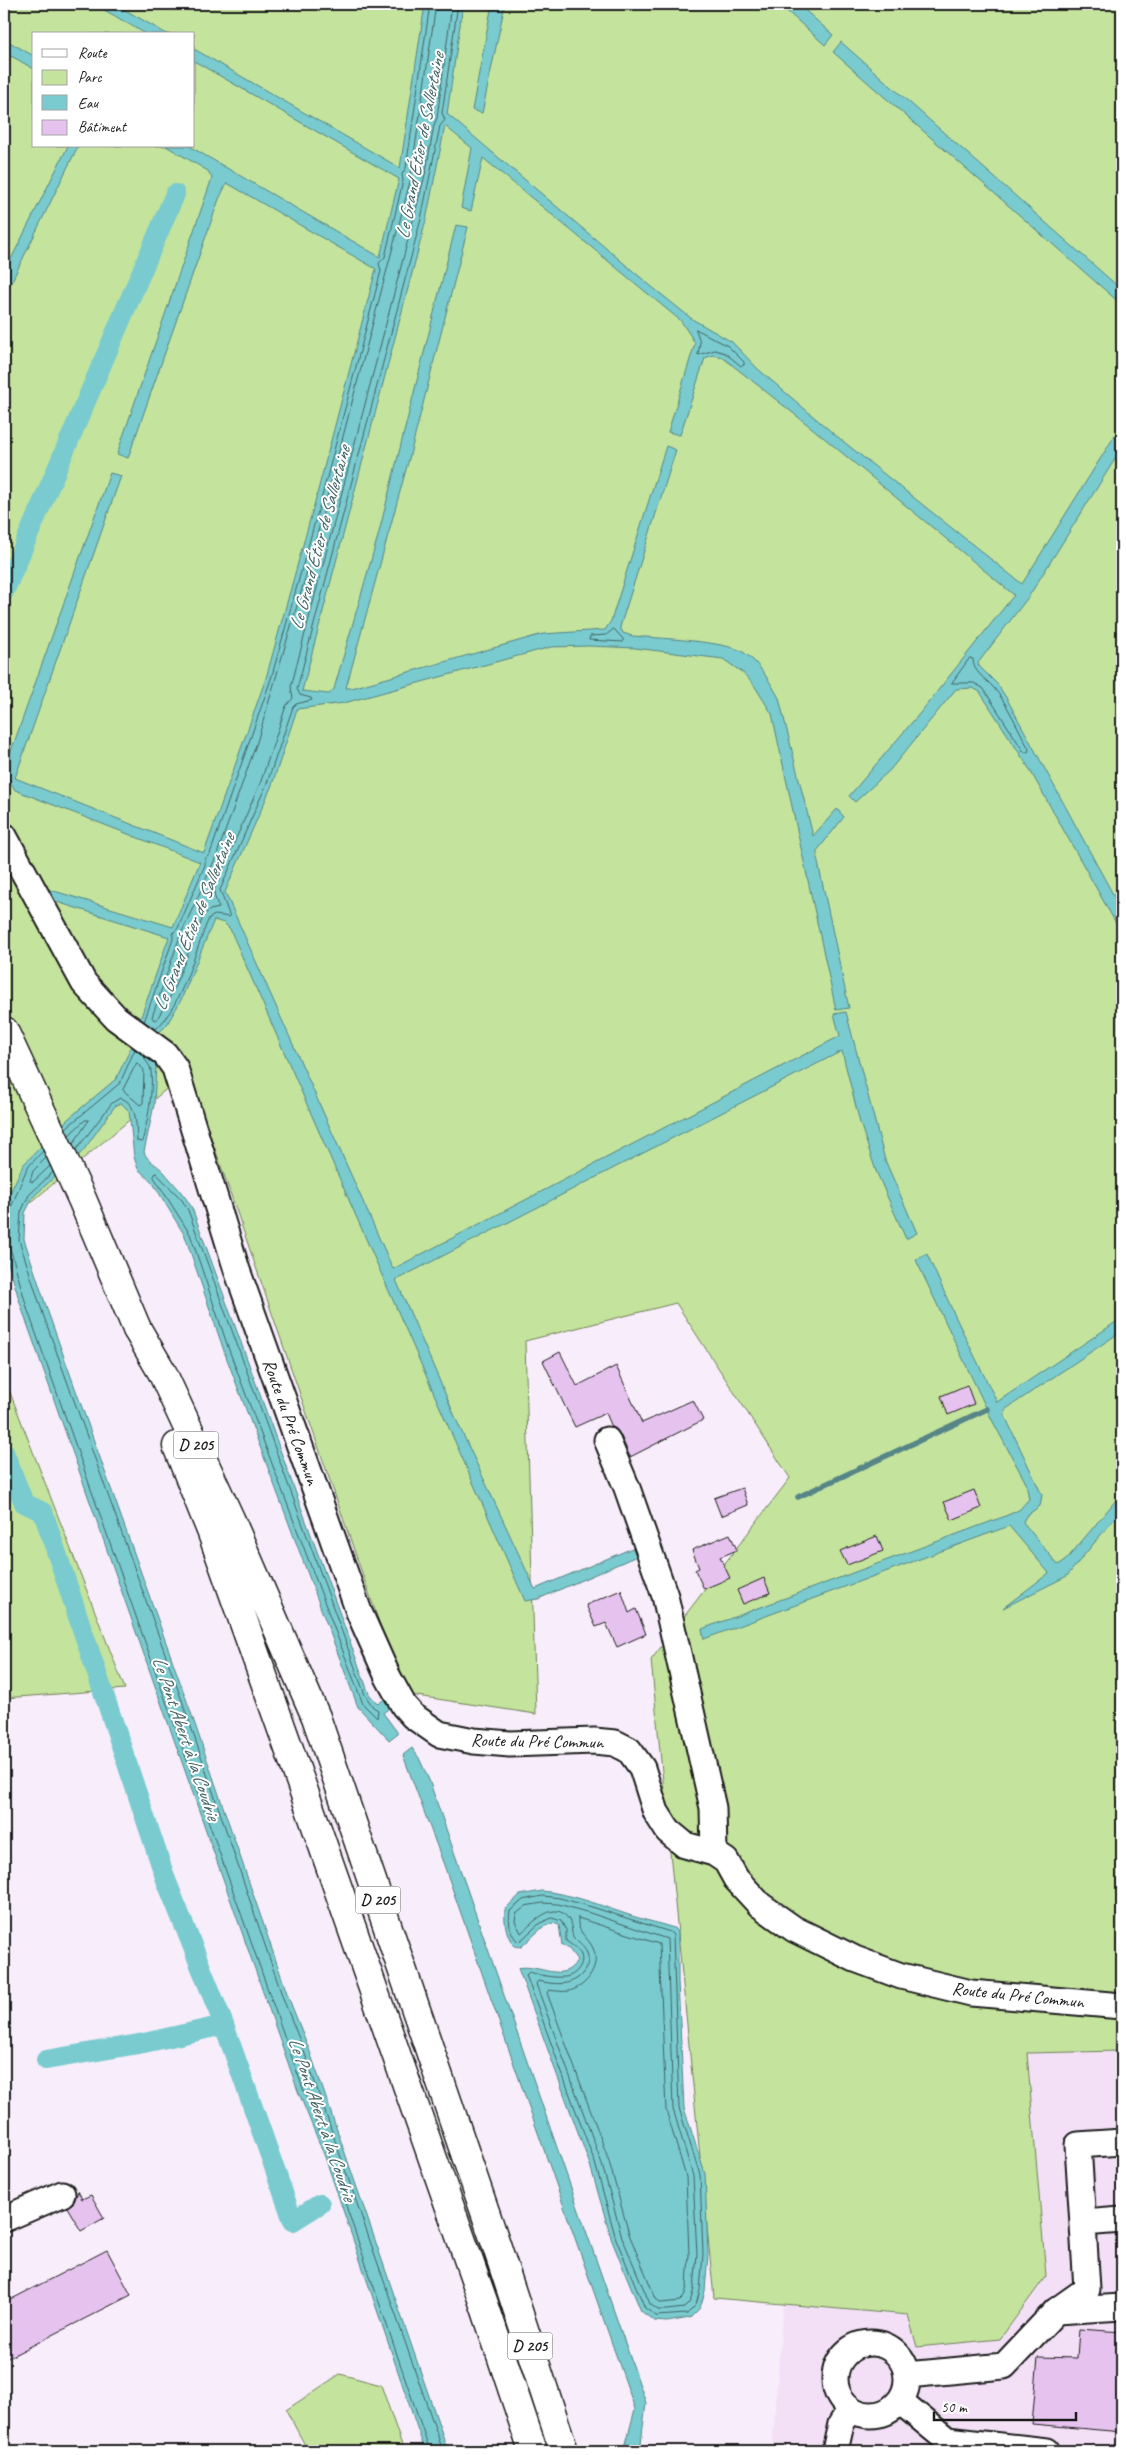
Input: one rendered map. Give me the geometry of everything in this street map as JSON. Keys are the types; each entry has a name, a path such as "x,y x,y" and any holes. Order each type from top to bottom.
{"main road":[{"name":"D 205","path":"4,1031 82,1199 137,1329 162,1372 203,1460 316,1718 501,2259 564,2451"},
{"name":"D 205","path":"137,1329 150,1378 212,1534 289,1748 482,2298 533,2451"}],"street":[{"name":"Route du Pré Commun","path":"4,836 84,983 116,1018 165,1054 175,1068 199,1153 236,1270 359,1612 404,1706 424,1726 452,1738 510,1744 594,1741 615,1743 630,1750 642,1768 656,1812 668,1831 685,1845 714,1852 726,1861 736,1878 760,1905 794,1928 855,1959 901,1976 971,1993 1122,2006"},
{"path":"607,1440 627,1488 665,1596 713,1808 714,1852"},
{"path":"907,2375 1004,2366 1056,2311 1087,2289 1078,2145 1122,2142"},
{"path":"4,2219 62,2194"},
{"path":"1083,2223 1122,2220"},
{"path":"1056,2311 1122,2307"},
{"path":"870,2342 885,2345 898,2354 906,2367 908,2382 900,2401 893,2409 879,2415 864,2416 850,2410 839,2398 834,2384 836,2368 843,2355 855,2346 870,2342"},
{"path":"900,2401 947,2440 1047,2451"},
{"path":"835,2451 841,2424 850,2410"}],"shaded area":[{"path":"1122,2051 1122,2451 772,2451 783,2304 909,2315 1046,2276 1027,2053"}],"green space":[{"path":"4,4 1122,4 1122,2051 1027,2053 1046,2276 1000,2339 917,2347 908,2315 714,2298 651,1660 790,1478 676,1303 525,1341 536,1714 404,1694 188,1071 4,1225"},
{"path":"4,1377 125,1689 4,1698"},
{"path":"340,2374 381,2385 404,2451 303,2451 305,2445 286,2410"}],"water":[{"path":"94,4 115,4 164,32 143,32"},
{"path":"425,4 463,4 447,114 646,282 692,319 732,342 758,369 834,434 1022,584 1122,424 1122,448 1029,596 978,663 998,685 1007,699 1122,911 1122,934 1027,765 980,692 973,688 956,689 890,770 855,802 849,796 920,713 1014,595 812,428 722,357 713,355 705,358 680,435 668,432 695,343 681,321 483,158 471,211 461,208 472,148 445,126 426,220 302,691 329,694 334,689 378,536 456,225 468,227 410,455 346,688 352,688 543,634 605,630 611,621 666,446 676,450 620,627 623,633 632,636 690,641 734,648 749,656 772,685 779,698 813,836 837,809 844,817 817,851 817,858 849,1008 836,1010 772,714 754,685 743,673 723,659 635,648 551,647 344,703 297,709 272,785 225,892 393,1269 840,1036 834,1014 846,1012 885,1160 917,1233 906,1239 876,1171 860,1123 842,1051 396,1280 460,1428 535,1589 642,1544 646,1552 538,1599 525,1601 230,929 224,923 214,920 181,1000 166,1026 155,1036 149,1057 156,1064 154,1105 144,1152 175,1185 192,1208 369,1694 378,1704 387,1697 392,1706 383,1713 398,1733 389,1740 358,1707 224,1351 185,1236 153,1183 138,1169 134,1157 129,1111 121,1103 115,1106 83,1151 33,1197 25,1213 24,1239 49,1315 189,1707 289,1999 309,2049 448,2451 425,2451 325,2157 298,2091 22,1309 6,1256 5,1211 10,1193 23,1165 68,1119 116,1079 128,1054 169,937 47,899 41,887 173,927 200,862 15,790 4,771 110,473 121,476 15,778 204,853 266,678 316,498 376,269 227,183 219,199 128,458 117,454 212,178 208,171 169,148 192,148 380,257 399,179 195,62 195,50 400,168"},
{"path":"492,4 505,4 482,113 472,110"},
{"path":"779,4 798,4 833,35 825,45"},
{"path":"4,39 32,55 32,68 13,57 4,56"},
{"path":"841,42 1122,290 1122,305 833,52"},
{"path":"67,148 77,148 4,297 4,273"},
{"path":"927,1254 997,1402 1122,1318 1122,1331 1006,1409 1004,1414 1042,1495 1040,1506 1026,1516 1023,1522 1058,1565 1066,1560 1122,1493 1122,1509 1067,1576 1003,1608 1049,1573 1009,1526 704,1639 702,1629 1003,1517 1019,1510 1029,1499 1026,1483 992,1420 916,1260"},
{"path":"412,1748 429,1780 646,2403 640,2451 624,2451 635,2409 444,1865 403,1755"},
{"path":"542,1891 562,1894 674,1928 678,1933 678,1981 684,2108 705,2174 708,2254 705,2291 700,2308 690,2318 667,2322 654,2321 641,2311 612,2241 590,2165 518,1968 526,1967 558,1972 572,1967 577,1960 569,1949 562,1945 559,1925 553,1923 543,1927 521,1947 514,1946 506,1929 505,1909 520,1895"}],"building":[{"path":"560,1352 577,1386 616,1366 642,1423 693,1400 703,1420 630,1457 620,1434 612,1427 606,1413 575,1427 543,1361"},
{"path":"967,1385 974,1404 948,1415 941,1396"},
{"path":"742,1488 748,1505 721,1516 714,1498"},
{"path":"974,1490 981,1508 952,1520 944,1502"},
{"path":"730,1534 737,1550 720,1557 730,1578 704,1589 695,1570 699,1568 692,1550"},
{"path":"877,1536 883,1551 847,1565 840,1551"},
{"path":"764,1578 770,1593 743,1604 737,1590"},
{"path":"621,1590 629,1613 636,1609 646,1634 617,1647 606,1623 596,1627 586,1605"},
{"path":"78,2191 82,2199 91,2195 104,2218 81,2231 67,2207 74,2202"},
{"path":"107,2250 131,2295 4,2360 4,2303"},
{"path":"1079,2329 1122,2332 1122,2432 1032,2424 1038,2357 1077,2358"}],"waterway":[{"path":"4,592 175,194"},
{"path":"798,1497 987,1409"},
{"path":"4,1452 24,1503 43,1512 166,1880 224,2025 144,2043 46,2060"},
{"path":"224,2025 293,2221 320,2204"}],"water label":[{"name":"Le Grand Étier de Sallertaine","path":"420,146"},
{"name":"Le Grand Étier de Sallertaine","path":"320,538"},
{"name":"Le Grand Étier de Sallertaine","path":"194,922"},
{"name":"Le Pont Abert à la Coudrie","path":"186,1738"},
{"name":"Le Pont Abert à la Coudrie","path":"322,2119"}]}
